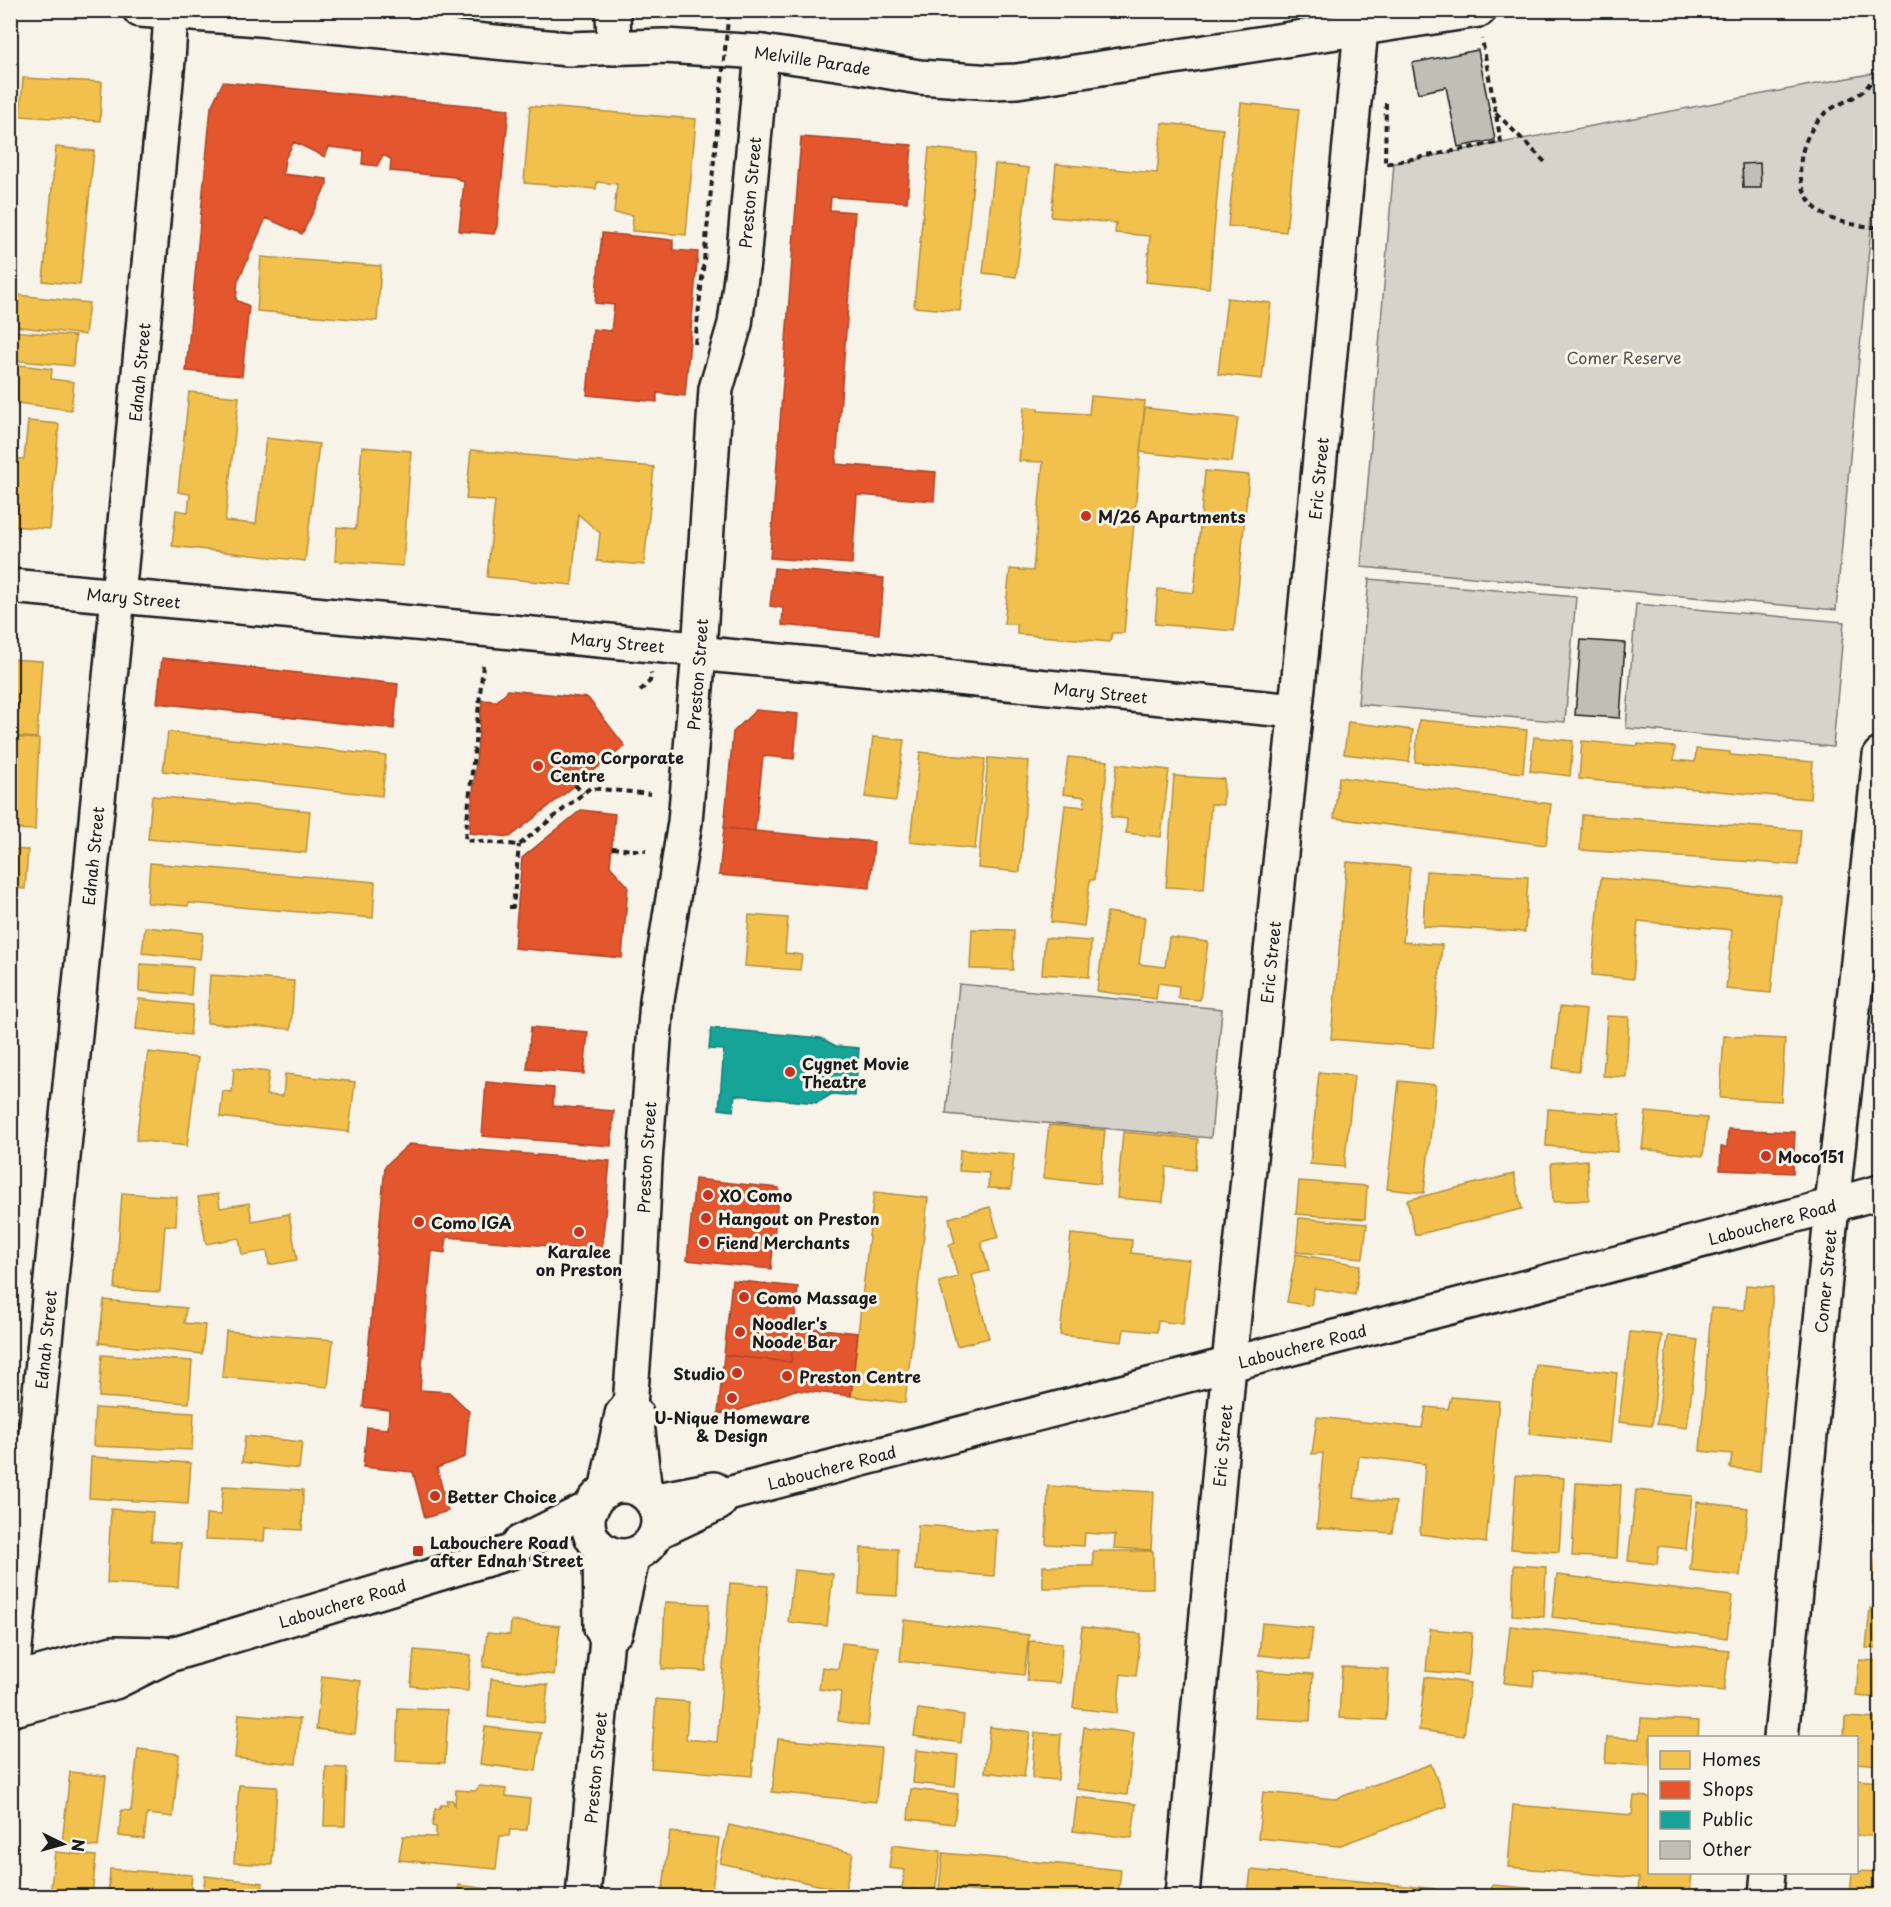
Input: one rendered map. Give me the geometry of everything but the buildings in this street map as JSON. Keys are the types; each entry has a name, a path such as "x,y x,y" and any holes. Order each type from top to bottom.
{"street":[{"path":"613,10 614,48"},
{"name":"Melville Parade","path":"155,12 260,15 568,49 664,46 762,52 850,64 919,77 992,82 1017,81 1361,29 1480,21"},
{"name":"Ednah Street","path":"11,1692 168,60 155,12"},
{"name":"Eric Street","path":"1182,1896 1229,1365 1296,711 1361,29"},
{"name":"Preston Street","path":"599,1499 622,1414 630,1405 657,1000 685,822 716,388 735,324 744,262 762,52"},
{"name":"Mary Street","path":"10,586 653,645 737,657 1296,711"},
{"name":"Comer Street","path":"1781,1736 1832,1206 1881,755"},
{"name":"Labouchere Road","path":"648,1497 714,1490 724,1495 1229,1365 1881,1192"},
{"name":"Preston Street","path":"630,1405 636,1414 648,1497"},
{"path":"626,1486 636,1488 648,1497 657,1510 658,1521 657,1532 651,1543 643,1551 621,1557 610,1554 597,1544 589,1528 589,1518 599,1499 616,1487 626,1486"},
{"name":"Labouchere Road","path":"657,1532 719,1503 724,1495"},
{"name":"Labouchere Road","path":"11,1692 115,1682 169,1654 514,1551 519,1543 599,1499"},
{"name":"Preston Street","path":"583,1896 607,1638 601,1628 597,1544"},
{"name":"Labouchere Road","path":"514,1551 522,1555 597,1544"},
{"name":"Preston Street","path":"607,1638 616,1631 633,1555"},
{"path":"1766,1896 1768,1874"}],"path":[{"path":"704,260 729,10"},
{"path":"1386,101 1385,164 1501,142 1480,21"},
{"path":"1881,64 1866,89 1824,114 1809,132 1800,158 1802,186 1812,206 1832,219 1881,228"},
{"path":"1496,113 1546,163"},
{"path":"483,665 465,840 519,845 590,788 651,794"},
{"path":"575,785 583,794"},
{"path":"509,907 513,907 519,845"},
{"path":"612,848 646,851"}],"green space":[{"name":"Comer Reserve","path":"1880,72 1880,129 1836,610 1361,567 1394,163"},
{"path":"1369,579 1576,597 1565,722 1358,704"},
{"path":"1636,604 1844,622 1833,747 1626,728"},
{"path":"959,984 1222,1009 1211,1138 946,1114"}],"place":[{"name":"M/26 Apartments","path":"1086,516"},
{"name":"Como Corporate Centre","path":"538,766"},
{"name":"Cygnet Movie Theatre","path":"790,1072"},
{"name":"Moco151","path":"1766,1156"},
{"name":"XO Como","path":"708,1195"},
{"name":"Hangout on Preston","path":"706,1218"},
{"name":"Como IGA","path":"419,1222"},
{"name":"Karalee on Preston","path":"579,1232"},
{"name":"Fiend Merchants","path":"704,1242"},
{"name":"Como Massage","path":"744,1297"},
{"name":"Noodler's Noode Bar","path":"740,1332"},
{"name":"Studio","path":"737,1373"},
{"name":"Preston Centre","path":"787,1376"},
{"name":"U-Nique Homeware & Design","path":"732,1398"},
{"name":"Better Choice","path":"435,1496"},
{"name":"Labouchere Road after Ednah Street","path":"418,1551"}]}
